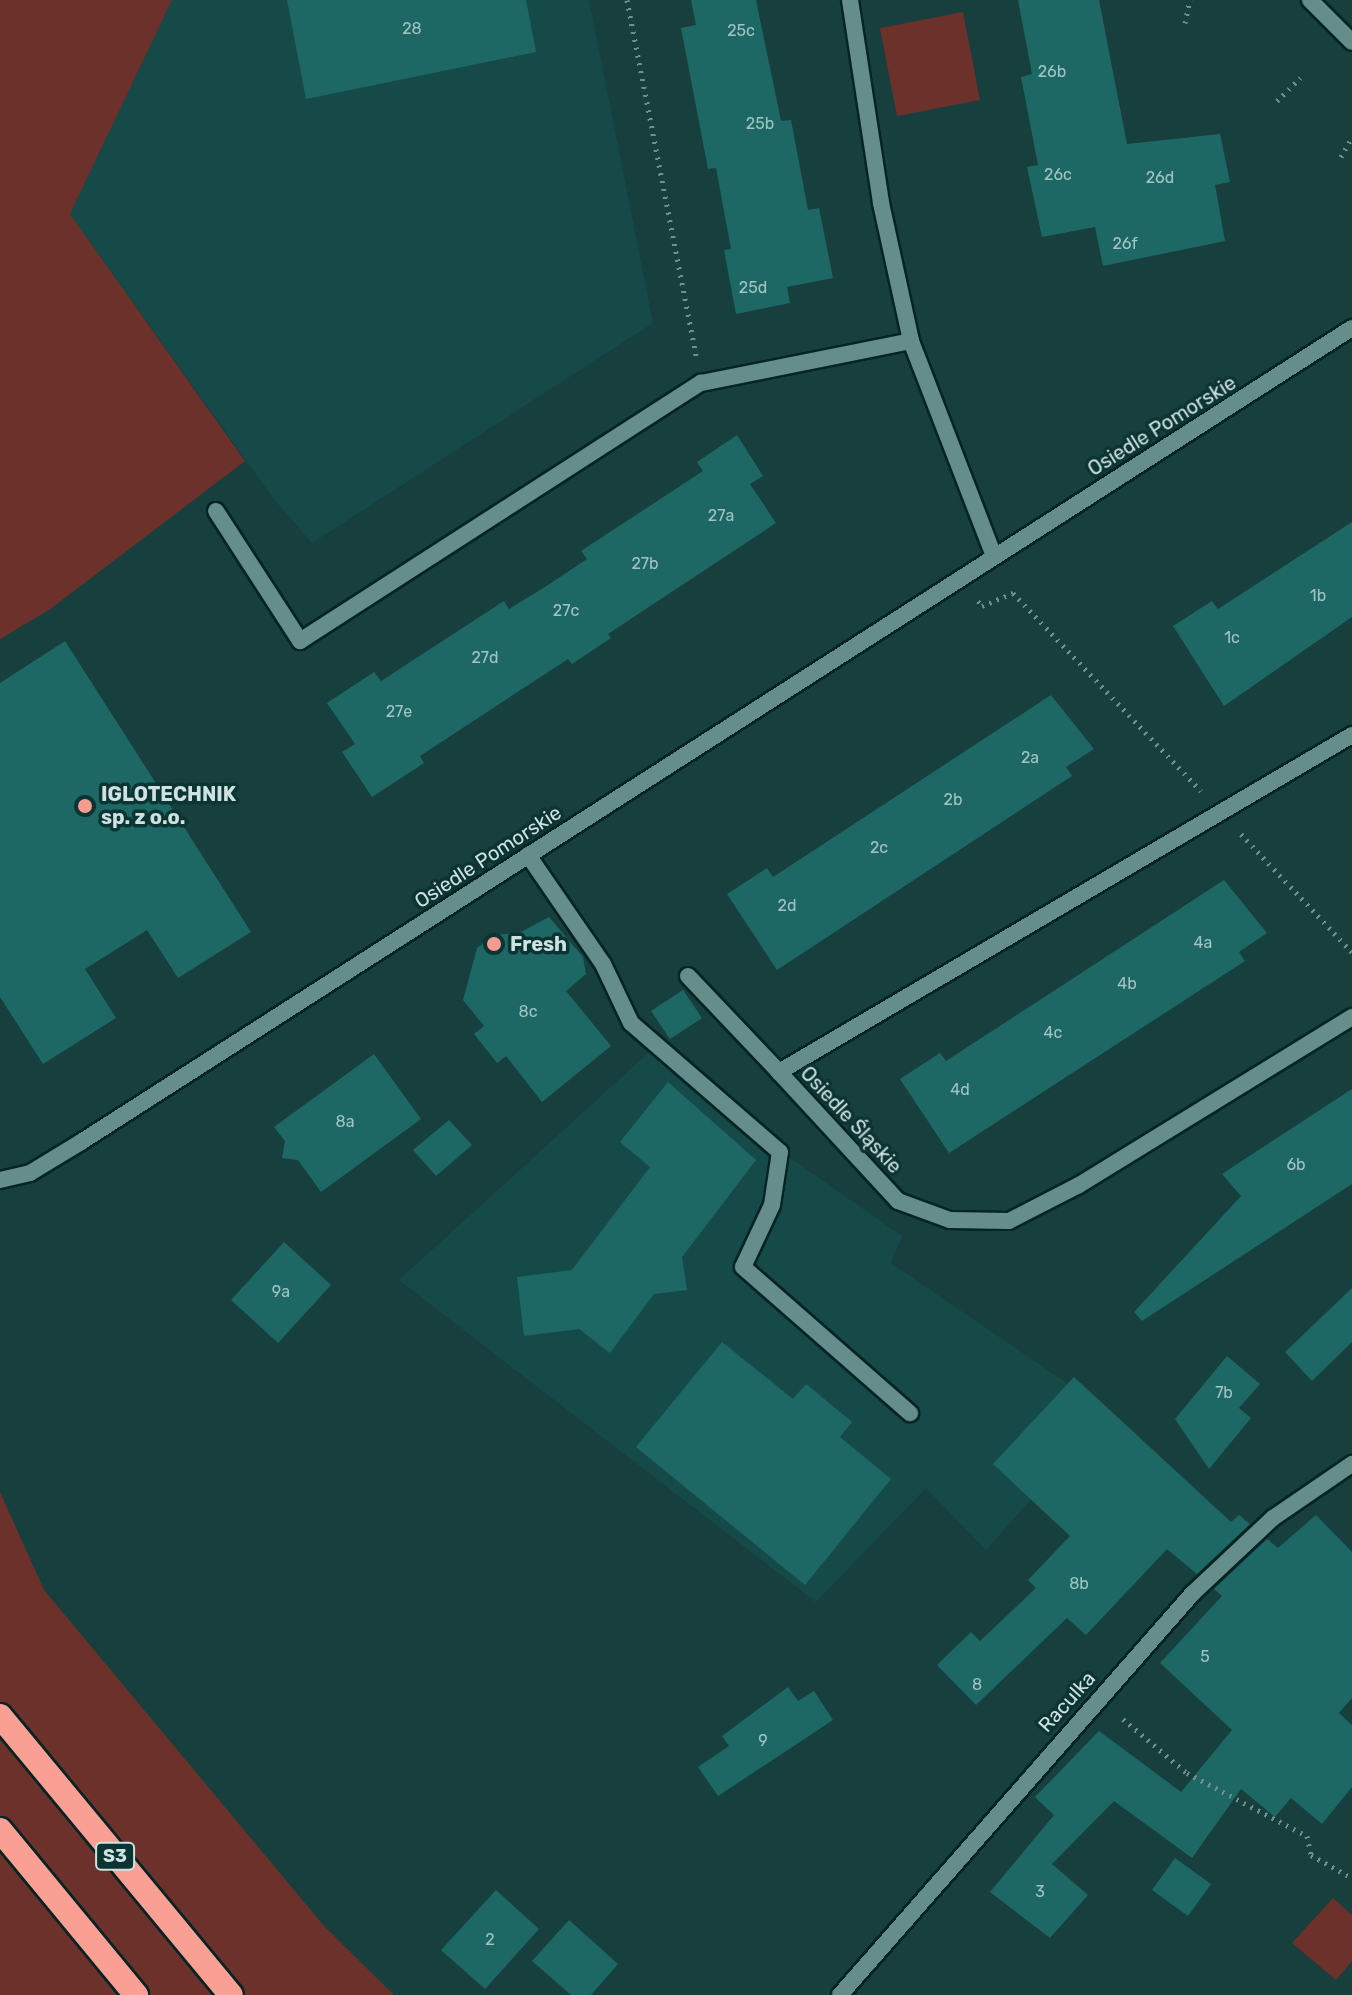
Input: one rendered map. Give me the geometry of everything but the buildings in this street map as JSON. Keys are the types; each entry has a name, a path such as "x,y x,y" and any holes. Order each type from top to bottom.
{"highway":[{"name":"S3","path":"0,1716 231,1995"},
{"path":"0,1830 136,1995"}],"street":[{"path":"850,0 881,203 911,341 994,556"},
{"path":"1310,0 1352,42"},
{"name":"Osiedle Pomorskie","path":"0,1180 30,1173 1352,328"},
{"path":"216,511 300,641 701,383 911,341"},
{"name":"Osiedle Śląskie","path":"1352,735 779,1072 898,1201 950,1220 1009,1221 1079,1185 1352,1017"},
{"path":"528,855 603,964 631,1023 780,1152 772,1205 743,1267 910,1413"},
{"path":"688,976 779,1072"},
{"name":"Raculka","path":"840,1995 1097,1698 1192,1594 1273,1518 1352,1464"}],"path":[{"path":"627,0 701,383"},
{"path":"1185,23 1190,0"},
{"path":"1277,101 1300,78"},
{"path":"1341,157 1352,137"},
{"path":"961,578 982,606 1013,593 1352,952"},
{"path":"1097,1698 1187,1773 1307,1836 1311,1855 1352,1878"}],"shaded area":[{"path":"0,0 172,0 70,214 245,461 49,610 0,639"},
{"path":"172,0 589,0 653,323 312,543 273,498 70,214"},
{"path":"963,12 980,100 897,116 880,28"},
{"path":"656,1046 780,1151 902,1236 891,1263 1109,1412 986,1550 926,1488 816,1602 399,1280"},
{"path":"0,1492 44,1590 324,1926 394,1995 0,1995"},
{"path":"1333,1898 1352,1915 1352,1961 1336,1980 1292,1943"}],"place":[{"name":"IGLOTECHNIK sp. z o.o.","path":"85,806"},
{"name":"Fresh","path":"494,944"}]}
